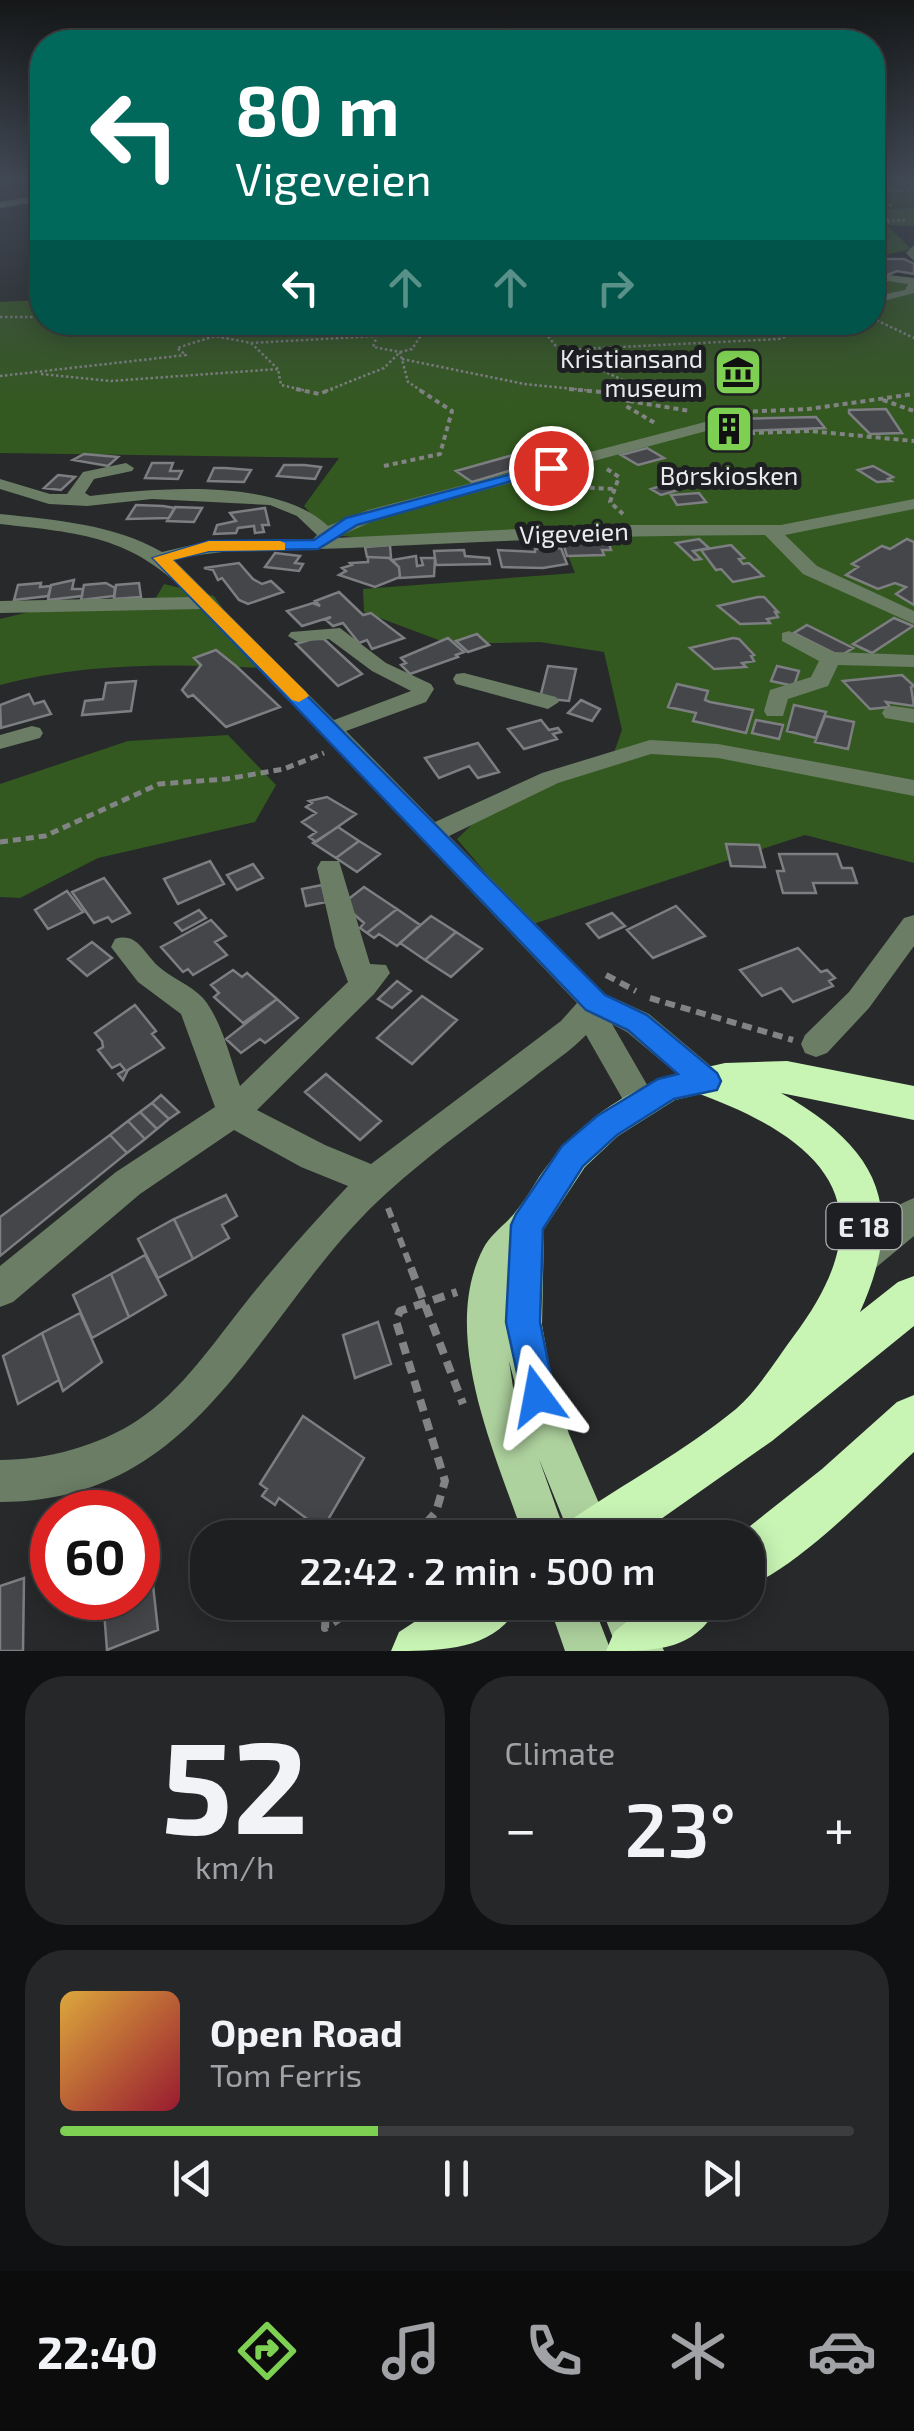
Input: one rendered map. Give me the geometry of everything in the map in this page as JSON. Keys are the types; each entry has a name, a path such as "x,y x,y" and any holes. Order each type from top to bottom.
{"highway":[{"path":"707,1081 742,1076 787,1077 914,1103"},
{"name":"E 18","path":"707,1081 780,1108 820,1138 846,1172 864,1225 860,1258 829,1323 755,1424"},
{"name":"E 18","path":"617,1520 755,1424 914,1298"},
{"path":"765,1547 840,1487 914,1419"},
{"path":"840,1487 914,1444"},
{"path":"418,1651 466,1620"},
{"path":"633,1651 672,1620"}],"main road":[{"path":"579,1520 493,1387 486,1329 488,1292 497,1257 527,1225 573,1156 640,1102 668,1088 707,1081"},
{"path":"533,1448 543,1520"},
{"path":"577,1620 588,1651"},
{"path":"628,1620 641,1651"}],"street":[{"path":"885,278 914,282 909,292 885,298"},
{"name":"Vigeveien","path":"323,540 336,528 374,514 676,434 703,420"},
{"path":"80,499 75,492 90,475 126,468"},
{"path":"0,484 49,499 163,494 272,500 303,512 323,540"},
{"name":"Vigeveien","path":"161,558 209,546 323,540 637,530 771,531 890,510 913,510"},
{"path":"0,519 111,535 161,558 432,835 596,988 707,1081"},
{"path":"0,538 48,525"},
{"path":"771,531 810,570 914,618"},
{"path":"0,607 207,604"},
{"path":"298,636 332,632 379,667 423,689 464,678 548,702"},
{"path":"789,637 806,650 831,659 914,661"},
{"path":"775,711 778,694 820,682 831,659"},
{"path":"464,678 480,661"},
{"path":"339,737 418,697 423,689"},
{"path":"0,742 32,734"},
{"path":"432,835 484,806 550,778 650,747 718,751 914,788"},
{"path":"0,1289 128,1183 233,1114 370,979 349,947 330,868"},
{"path":"816,1044 859,1000 914,925"},
{"path":"125,947 148,974 192,1006 211,1046 233,1114 379,1190"},
{"path":"596,988 596,1027 640,1102"},
{"path":"0,1481 24,1481 90,1465 153,1434 198,1393 300,1264 379,1190 572,1030 596,988"},
{"path":"860,1258 914,1214"}],"path":[{"path":"0,318 30,318"},
{"path":"885,324 914,338"},
{"path":"0,376 186,354 177,348 214,336 251,343 377,336 372,347 400,352 412,349 421,335"},
{"path":"546,335 558,350 628,383 630,398 626,406 676,434"},
{"path":"558,350 779,340 791,335"},
{"path":"251,343 278,368 281,385 319,394 384,368 400,352"},
{"path":"384,466 440,454 452,412 408,382 400,352"},
{"path":"402,358 524,384 630,398 703,420 722,434 810,431 914,441"},
{"path":"33,372 111,380 278,368"},
{"path":"703,420 914,394"},
{"path":"880,398 914,411"},
{"path":"587,457 619,476 610,502 637,530"},
{"path":"553,478 578,495"},
{"path":"542,481 571,499"},
{"path":"532,484 560,502"},
{"path":"547,495 569,489 614,489"},
{"path":"0,842 45,836 160,784 284,769 339,737"},
{"path":"596,988 816,1044"},
{"path":"379,1190 424,1301"},
{"path":"431,1520 445,1497 445,1481 396,1322 400,1311 459,1292"}],"green space":[{"path":"885,280 914,284 914,863 805,835 530,925 457,839 489,808 612,758 622,730 604,652 540,642 449,644 364,612 363,589 575,573 562,540 382,541 329,534 304,506 339,458 0,453 0,302 30,301 30,335 885,335"},
{"path":"164,584 214,596 264,668 98,668 0,685 0,619 33,611 154,601"},
{"path":"228,735 276,785 255,822 98,858 20,898 0,897 0,784 128,741"}],"building":[{"path":"885,259 904,259 914,264 914,274 897,271 885,276"},
{"path":"886,409 902,433 870,434 849,413 849,410"},
{"path":"816,417 825,428 741,431 733,419"},
{"path":"560,445 574,453 546,461 534,453"},
{"path":"647,448 664,458 638,465 621,455"},
{"path":"84,454 118,457 108,466 73,460"},
{"path":"513,455 529,465 472,482 456,471"},
{"path":"152,463 173,463 170,471 182,471 178,479 145,478"},
{"path":"284,465 321,467 315,479 277,476"},
{"path":"873,466 893,477 888,479 891,481 877,482 858,470"},
{"path":"214,468 251,470 244,482 208,481"},
{"path":"58,475 75,477 61,490 44,488"},
{"path":"691,476 703,483 661,495 651,489"},
{"path":"699,493 706,502 677,505 671,495"},
{"path":"136,505 175,508 169,518 127,519"},
{"path":"175,507 202,508 194,522 167,521"},
{"path":"265,508 269,525 262,525 264,532 255,533 254,526 238,528 236,533 214,534 217,525 236,521 230,513"},
{"path":"699,539 709,548 693,551 701,559 694,560 676,543"},
{"path":"907,539 914,542 914,605 896,594 906,587 895,583 878,589 846,575 858,567 852,564 882,546 890,549"},
{"path":"608,541 611,550 602,550 604,555 567,556 563,543"},
{"path":"390,545 391,558 367,557 365,547"},
{"path":"731,545 744,558 739,559 743,564 749,563 763,576 733,582 721,569 716,570 701,550"},
{"path":"561,548 567,564 543,568 502,567 498,550 535,552"},
{"path":"464,550 465,556 489,558 490,564 436,565 434,551"},
{"path":"275,553 300,556 295,563 303,564 299,571 265,567"},
{"path":"416,556 417,566 423,565 421,558 435,558 434,576 400,578 399,567 392,560"},
{"path":"368,557 389,558 399,567 400,577 375,587 339,575 350,563 368,562"},
{"path":"239,563 253,579 262,584 271,581 283,592 248,604 239,600 222,578 218,580 213,570 204,568"},
{"path":"74,580 72,589 83,589 82,596 48,600 51,585"},
{"path":"41,583 40,587 51,586 48,596 14,600 18,585"},
{"path":"106,583 115,588 114,596 81,600 84,585"},
{"path":"139,583 141,597 114,599 116,585"},
{"path":"339,592 363,615 371,613 404,638 372,649 367,640 359,643 343,623 333,626 326,620 331,617 302,626 287,611 313,603 320,606 315,601"},
{"path":"764,597 778,612 778,617 767,619 770,623 740,624 718,606"},
{"path":"894,618 913,626 872,653 853,644"},
{"path":"807,625 853,648 840,656 794,633"},
{"path":"477,634 489,645 468,652 456,641"},
{"path":"448,638 464,652 458,657 410,674 401,665 406,663 401,658"},
{"path":"733,638 754,655 754,661 742,663 746,667 714,669 690,648"},
{"path":"324,639 362,674 338,686 296,644"},
{"path":"216,650 280,707 226,727 193,695 188,697 182,690 201,665 194,658"},
{"path":"548,666 576,669 569,701 540,698"},
{"path":"777,666 799,671 794,686 771,681"},
{"path":"902,675 914,686 914,706 886,702 890,707 870,709 843,681"},
{"path":"136,681 131,711 82,715 85,701 103,699 106,683"},
{"path":"677,684 708,691 705,700 710,702 753,710 746,733 693,721 696,713 668,707"},
{"path":"29,694 34,704 44,701 51,714 1,728 0,705"},
{"path":"581,700 600,709 592,721 568,713"},
{"path":"794,705 826,712 816,738 787,731"},
{"path":"825,716 854,722 848,749 815,742"},
{"path":"541,720 549,730 558,728 561,732 553,734 557,739 524,749 508,729"},
{"path":"756,720 783,725 779,739 752,733"},
{"path":"478,743 499,772 478,778 469,766 439,778 425,758"},
{"path":"327,797 356,814 316,842 309,837 316,832 302,822 316,813 306,807 312,803 309,801"},
{"path":"338,827 359,841 336,858 313,843"},
{"path":"359,841 380,854 357,872 336,858"},
{"path":"726,844 759,845 765,867 731,866"},
{"path":"779,854 837,854 842,868 852,868 857,883 813,883 816,893 783,893 777,871 784,871"},
{"path":"210,861 224,884 178,904 164,879"},
{"path":"253,864 263,878 237,890 227,875"},
{"path":"104,878 130,913 112,922 108,917 94,923 72,892"},
{"path":"322,885 326,902 306,906 302,889"},
{"path":"364,887 397,909 367,933 360,928 364,923 342,904"},
{"path":"67,891 83,912 48,929 35,910"},
{"path":"676,906 705,936 653,958 627,930"},
{"path":"397,909 420,925 397,946 379,934 374,938 367,933"},
{"path":"199,910 206,918 182,931 175,923"},
{"path":"612,913 625,926 599,938 587,924"},
{"path":"431,916 456,932 425,960 400,943"},
{"path":"211,920 226,936 215,942 227,955 193,975 188,969 183,972 161,947"},
{"path":"456,932 482,949 451,977 425,960"},
{"path":"92,942 112,958 87,976 68,959"},
{"path":"798,948 821,972 827,970 835,978 829,981 833,986 793,1002 781,988 762,996 740,970"},
{"path":"233,970 242,977 247,973 277,999 243,1023 214,997 219,993 211,985"},
{"path":"397,981 411,991 392,1008 378,999"},
{"path":"422,996 457,1020 412,1064 377,1038"},
{"path":"277,999 298,1018 265,1043 260,1039 241,1053 226,1039"},
{"path":"135,1005 164,1048 128,1070 123,1080 118,1074 125,1070 120,1064 112,1068 98,1050 103,1047 102,1041 95,1033"},
{"path":"326,1074 381,1121 360,1140 305,1092"},
{"path":"161,1095 179,1112 169,1119 152,1103"},
{"path":"152,1103 169,1119 157,1129 140,1112"},
{"path":"140,1112 157,1129 145,1139 128,1121"},
{"path":"128,1121 145,1139 127,1153 110,1135"},
{"path":"110,1135 127,1153 0,1256 0,1217"},
{"path":"226,1195 237,1216 222,1225 229,1238 193,1259 174,1219"},
{"path":"174,1219 193,1259 158,1278 138,1239"},
{"path":"145,1255 166,1295 129,1317 111,1274"},
{"path":"111,1274 129,1317 92,1338 73,1295"},
{"path":"80,1313 102,1362 63,1391 42,1333"},
{"path":"378,1322 391,1364 355,1378 343,1335"},
{"path":"42,1333 59,1380 18,1404 3,1356"},
{"path":"303,1416 364,1458 328,1520 309,1520 279,1498 275,1505 262,1496 267,1489 260,1484"},
{"path":"24,1578 23,1651 0,1651 0,1586"},
{"path":"105,1620 157,1620 158,1630 107,1650"}],"slow traffic":[{"path":"280,546 209,546 161,558 299,696"}],"place":[{"name":"Kristiansand museum","path":"738,372"},
{"name":"Børskiosken","path":"729,429"}],"route":[{"path":"537,1396 523,1322 527,1225 573,1156 607,1126 668,1088 707,1081 638,1022 595,1002 161,558 209,546 318,544 336,528 352,521 551,468"}]}
